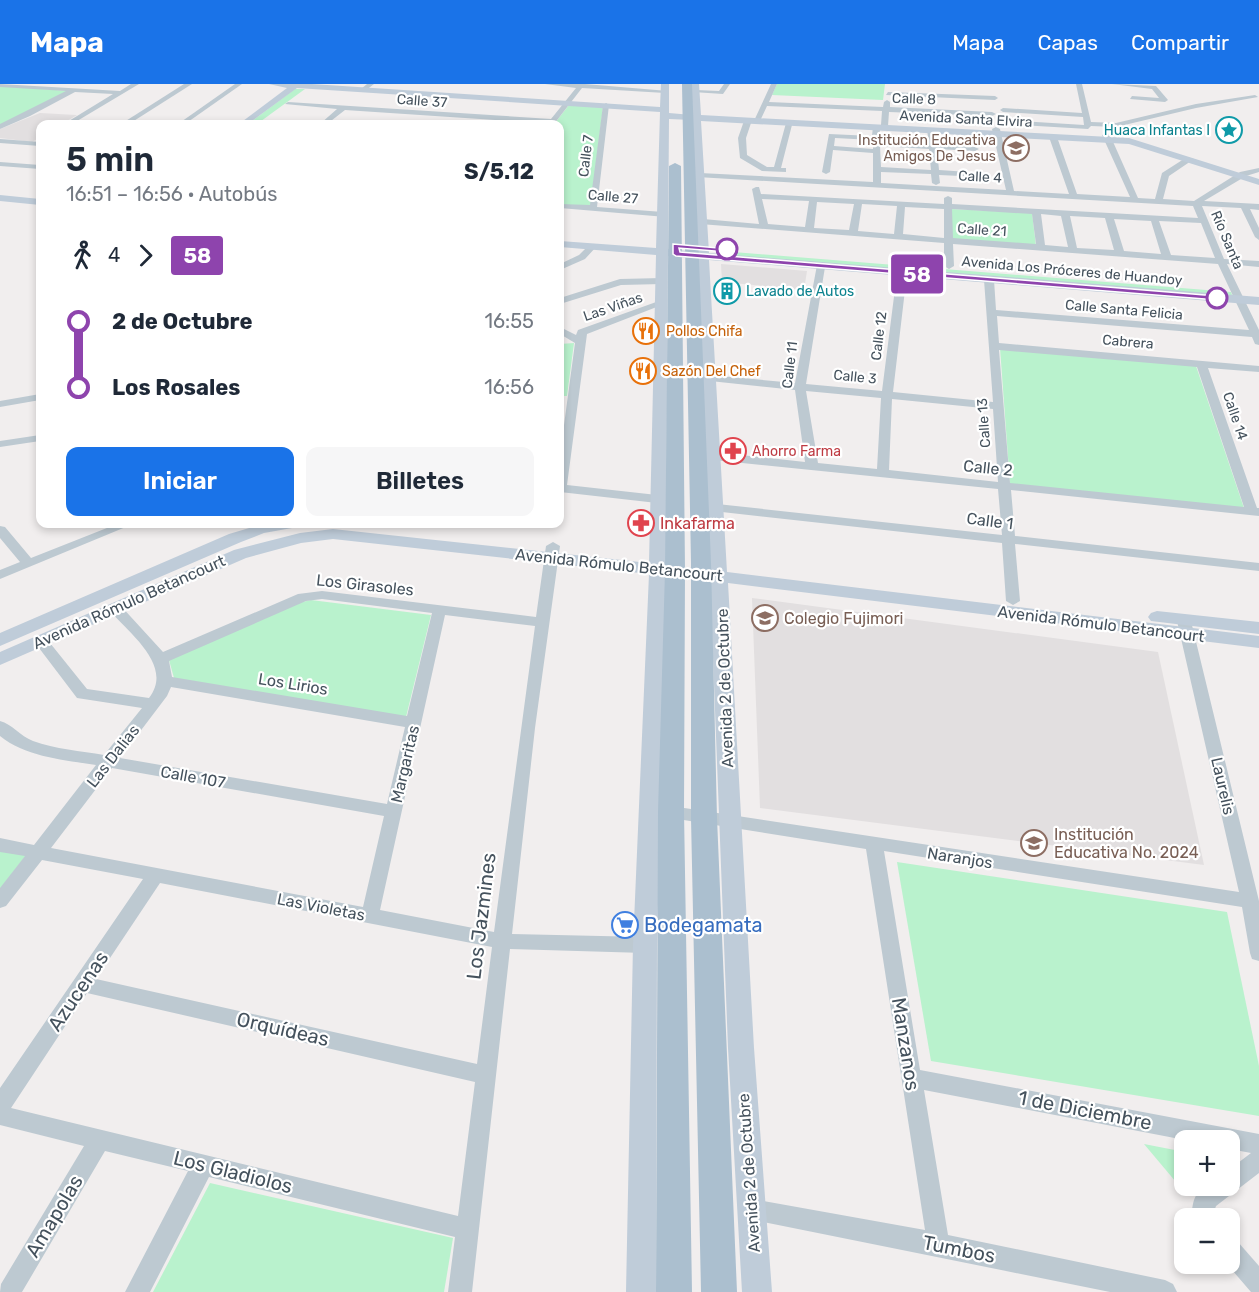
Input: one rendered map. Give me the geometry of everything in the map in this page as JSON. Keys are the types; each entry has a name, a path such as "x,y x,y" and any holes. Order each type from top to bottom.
{"main road":[{"name":"Avenida 2 de Octubre","path":"668,86 684,250 688,567 717,820 719,1292"},
{"name":"Avenida 2 de Octubre","path":"675,1292 671,812 688,567 684,250 693,87"}],"street":[{"path":"75,120 136,84"},
{"path":"131,120 189,84"},
{"path":"187,120 239,84"},
{"name":"Avenida Santa Elvira","path":"273,84 367,87 606,105 669,114 790,123 877,137 931,130 1089,128 1107,137 1149,145 1259,182"},
{"path":"548,84 668,86"},
{"path":"693,87 721,93 727,84"},
{"path":"774,84 742,138 743,156 765,169 796,171"},
{"path":"877,176 877,137 886,109 889,84"},
{"path":"939,96 940,84"},
{"path":"1079,84 1089,128 1116,125 1196,106 1257,98"},
{"path":"1114,84 1154,87 1165,100 1132,98"},
{"path":"0,85 122,93"},
{"path":"248,120 296,85"},
{"path":"280,111 313,85"},
{"path":"555,120 581,85"},
{"path":"1128,85 1138,120"},
{"path":"0,127 74,90"},
{"path":"1248,90 1257,98"},
{"path":"888,94 995,98"},
{"name":"Calle 37","path":"288,104 511,120"},
{"name":"Calle 8","path":"764,104 992,114"},
{"name":"Calle 7","path":"591,209 594,205 606,105"},
{"path":"329,120 343,108"},
{"path":"1003,110 1086,115"},
{"name":"Avenida 2 de Octubre","path":"640,1292 645,945 688,567 717,508 710,378 684,250 663,215 669,114"},
{"name":"Avenida 2 de Octubre","path":"688,567 657,499 662,281 703,222 693,116"},
{"name":"Avenida Santa Elvira","path":"754,119 877,137 999,129 1053,137 1107,137 1161,144 1240,176 1259,178"},
{"path":"777,169 790,123"},
{"path":"999,129 1010,192"},
{"path":"931,130 936,189"},
{"path":"826,172 832,136 877,137 932,147 983,175"},
{"path":"830,148 877,137"},
{"path":"1053,137 1074,196"},
{"path":"1107,137 1135,199"},
{"path":"0,141 36,143"},
{"path":"866,175 935,172 961,161 975,149"},
{"path":"1160,200 1165,175 1190,159"},
{"path":"0,164 36,167"},
{"name":"Río Santa","path":"1257,338 1241,300 1233,289 1196,202 1240,176 1259,170"},
{"path":"816,172 836,173"},
{"name":"Calle 4","path":"700,175 754,178 877,176 936,189 1259,207"},
{"path":"754,178 764,227"},
{"path":"947,189 949,266"},
{"path":"0,190 36,194"},
{"path":"758,196 1203,221"},
{"path":"0,198 36,202"},
{"path":"808,231 813,199"},
{"path":"853,234 858,202"},
{"path":"898,237 901,205"},
{"name":"Calle 27","path":"564,206 663,215"},
{"path":"1244,206 1259,237"},
{"path":"1036,212 1041,248"},
{"path":"1065,214 1073,251"},
{"path":"1108,216 1120,254"},
{"path":"1154,218 1167,257"},
{"name":"Calle 21","path":"703,222 1259,264"},
{"name":"Avenida Los Próceres de Huandoy","path":"564,236 820,267 1259,301"},
{"name":"Avenida Los Próceres de Huandoy","path":"564,244 949,266 1259,291"},
{"path":"564,265 582,258 592,247"},
{"name":"Calle 11","path":"812,466 800,387 820,267"},
{"name":"Calle 12","path":"883,474 887,395 902,273"},
{"name":"Calle 13","path":"988,280 1013,601"},
{"path":"564,300 620,282 662,281"},
{"name":"Las Viñas","path":"579,341 582,332 586,330 662,303"},
{"name":"Calle Santa Felicia","path":"991,313 1257,338"},
{"path":"564,332 579,341 565,398"},
{"name":"Cabrera","path":"994,346 1259,369"},
{"name":"Calle 14","path":"1201,363 1255,512"},
{"name":"Calle 3","path":"710,378 998,406"},
{"path":"0,404 36,398"},
{"path":"0,444 36,439"},
{"name":"Calle 2","path":"713,456 1255,512"},
{"path":"564,488 657,499"},
{"name":"Calle 1","path":"717,508 1259,567"},
{"path":"0,575 113,528"},
{"name":"Avenida Rómulo Betancourt","path":"0,640 235,538 265,528"},
{"name":"Avenida Rómulo Betancourt","path":"400,528 552,552"},
{"path":"0,530 29,564"},
{"name":"Avenida Rómulo Betancourt","path":"0,659 240,554 266,545 333,534 552,552 1013,601 1186,628 1259,642"},
{"name":"Los Jazmines","path":"460,1292 501,940 552,552"},
{"name":"Avenida Rómulo Betancourt","path":"688,567 1186,628 1259,628"},
{"name":"Los Girasoles","path":"161,659 303,597 322,596 542,622"},
{"path":"115,608 161,659 165,681"},
{"name":"Margaritas","path":"370,916 439,611"},
{"name":"Laurelis","path":"1186,628 1250,902 1259,953"},
{"path":"41,641 82,694 153,704"},
{"name":"Los Lirios","path":"165,681 415,723"},
{"name":"Las Dalias","path":"0,901 162,692 165,681"},
{"name":"Calle 107","path":"0,726 8,736 29,746 108,762 393,811"},
{"name":"Naranjos","path":"671,812 1250,902"},
{"name":"Avenida 2 de Octubre","path":"717,820 752,1210 757,1292"},
{"name":"Las Violetas","path":"0,845 37,854 501,940 645,945"},
{"name":"Manzanos","path":"874,845 938,1244"},
{"name":"Azucenas","path":"0,1106 155,876"},
{"name":"Orquídeas","path":"82,984 485,1075"},
{"name":"1 de Diciembre","path":"911,1078 1259,1144"},
{"name":"Los Gladiolos","path":"0,1115 467,1229"},
{"name":"Amapolas","path":"9,1292 100,1139"},
{"path":"1240,1174 1259,1160"},
{"path":"137,1292 204,1164"},
{"path":"1202,1208 1204,1202 1212,1196"},
{"name":"Tumbos","path":"752,1210 938,1244 1165,1292"},
{"path":"1240,1262 1259,1284"}],"shaded area":[{"path":"40,113 77,115 69,120 36,120 36,140 32,142 0,138 0,129"},
{"path":"721,264 807,271 804,290 722,282"},
{"path":"752,598 1158,652 1204,865 760,808"}],"green space":[{"path":"777,84 885,84 883,100 772,95"},
{"path":"0,86 69,91 0,125"},
{"path":"295,89 305,89 262,120 253,120"},
{"path":"569,105 603,107 591,204 587,207 564,205 564,120 557,120"},
{"path":"951,209 1032,213 1036,246 951,239"},
{"path":"721,251 1231,292 1233,298 719,257"},
{"path":"574,343 567,396 564,396 564,344"},
{"path":"1000,348 1196,366 1244,508 1010,484"},
{"path":"311,600 431,615 406,717 174,678 169,660 298,603"},
{"path":"0,849 27,854 0,889"},
{"path":"897,862 1227,912 1259,1066 1259,1116 931,1061"},
{"path":"1144,1144 1174,1150 1174,1180"},
{"path":"210,1183 453,1238 444,1292 153,1292"}],"bus line":[{"name":"58","path":"727,249 676,245 676,254 1217,298"}],"place":[{"name":"Huaca Infantas I","path":"1229,130"},
{"name":"Institución Educativa Amigos De Jesus","path":"1016,148"},
{"name":"Lavado de Autos","path":"727,291"},
{"name":"Pollos Chifa","path":"646,331"},
{"name":"Sazón Del Chef","path":"643,371"},
{"name":"Ahorro Farma","path":"733,451"},
{"name":"Inkafarma","path":"641,523"},
{"name":"Colegio Fujimori","path":"765,618"},
{"name":"Institución Educativa No. 2024","path":"1034,843"},
{"name":"Bodegamata","path":"625,925"}]}
